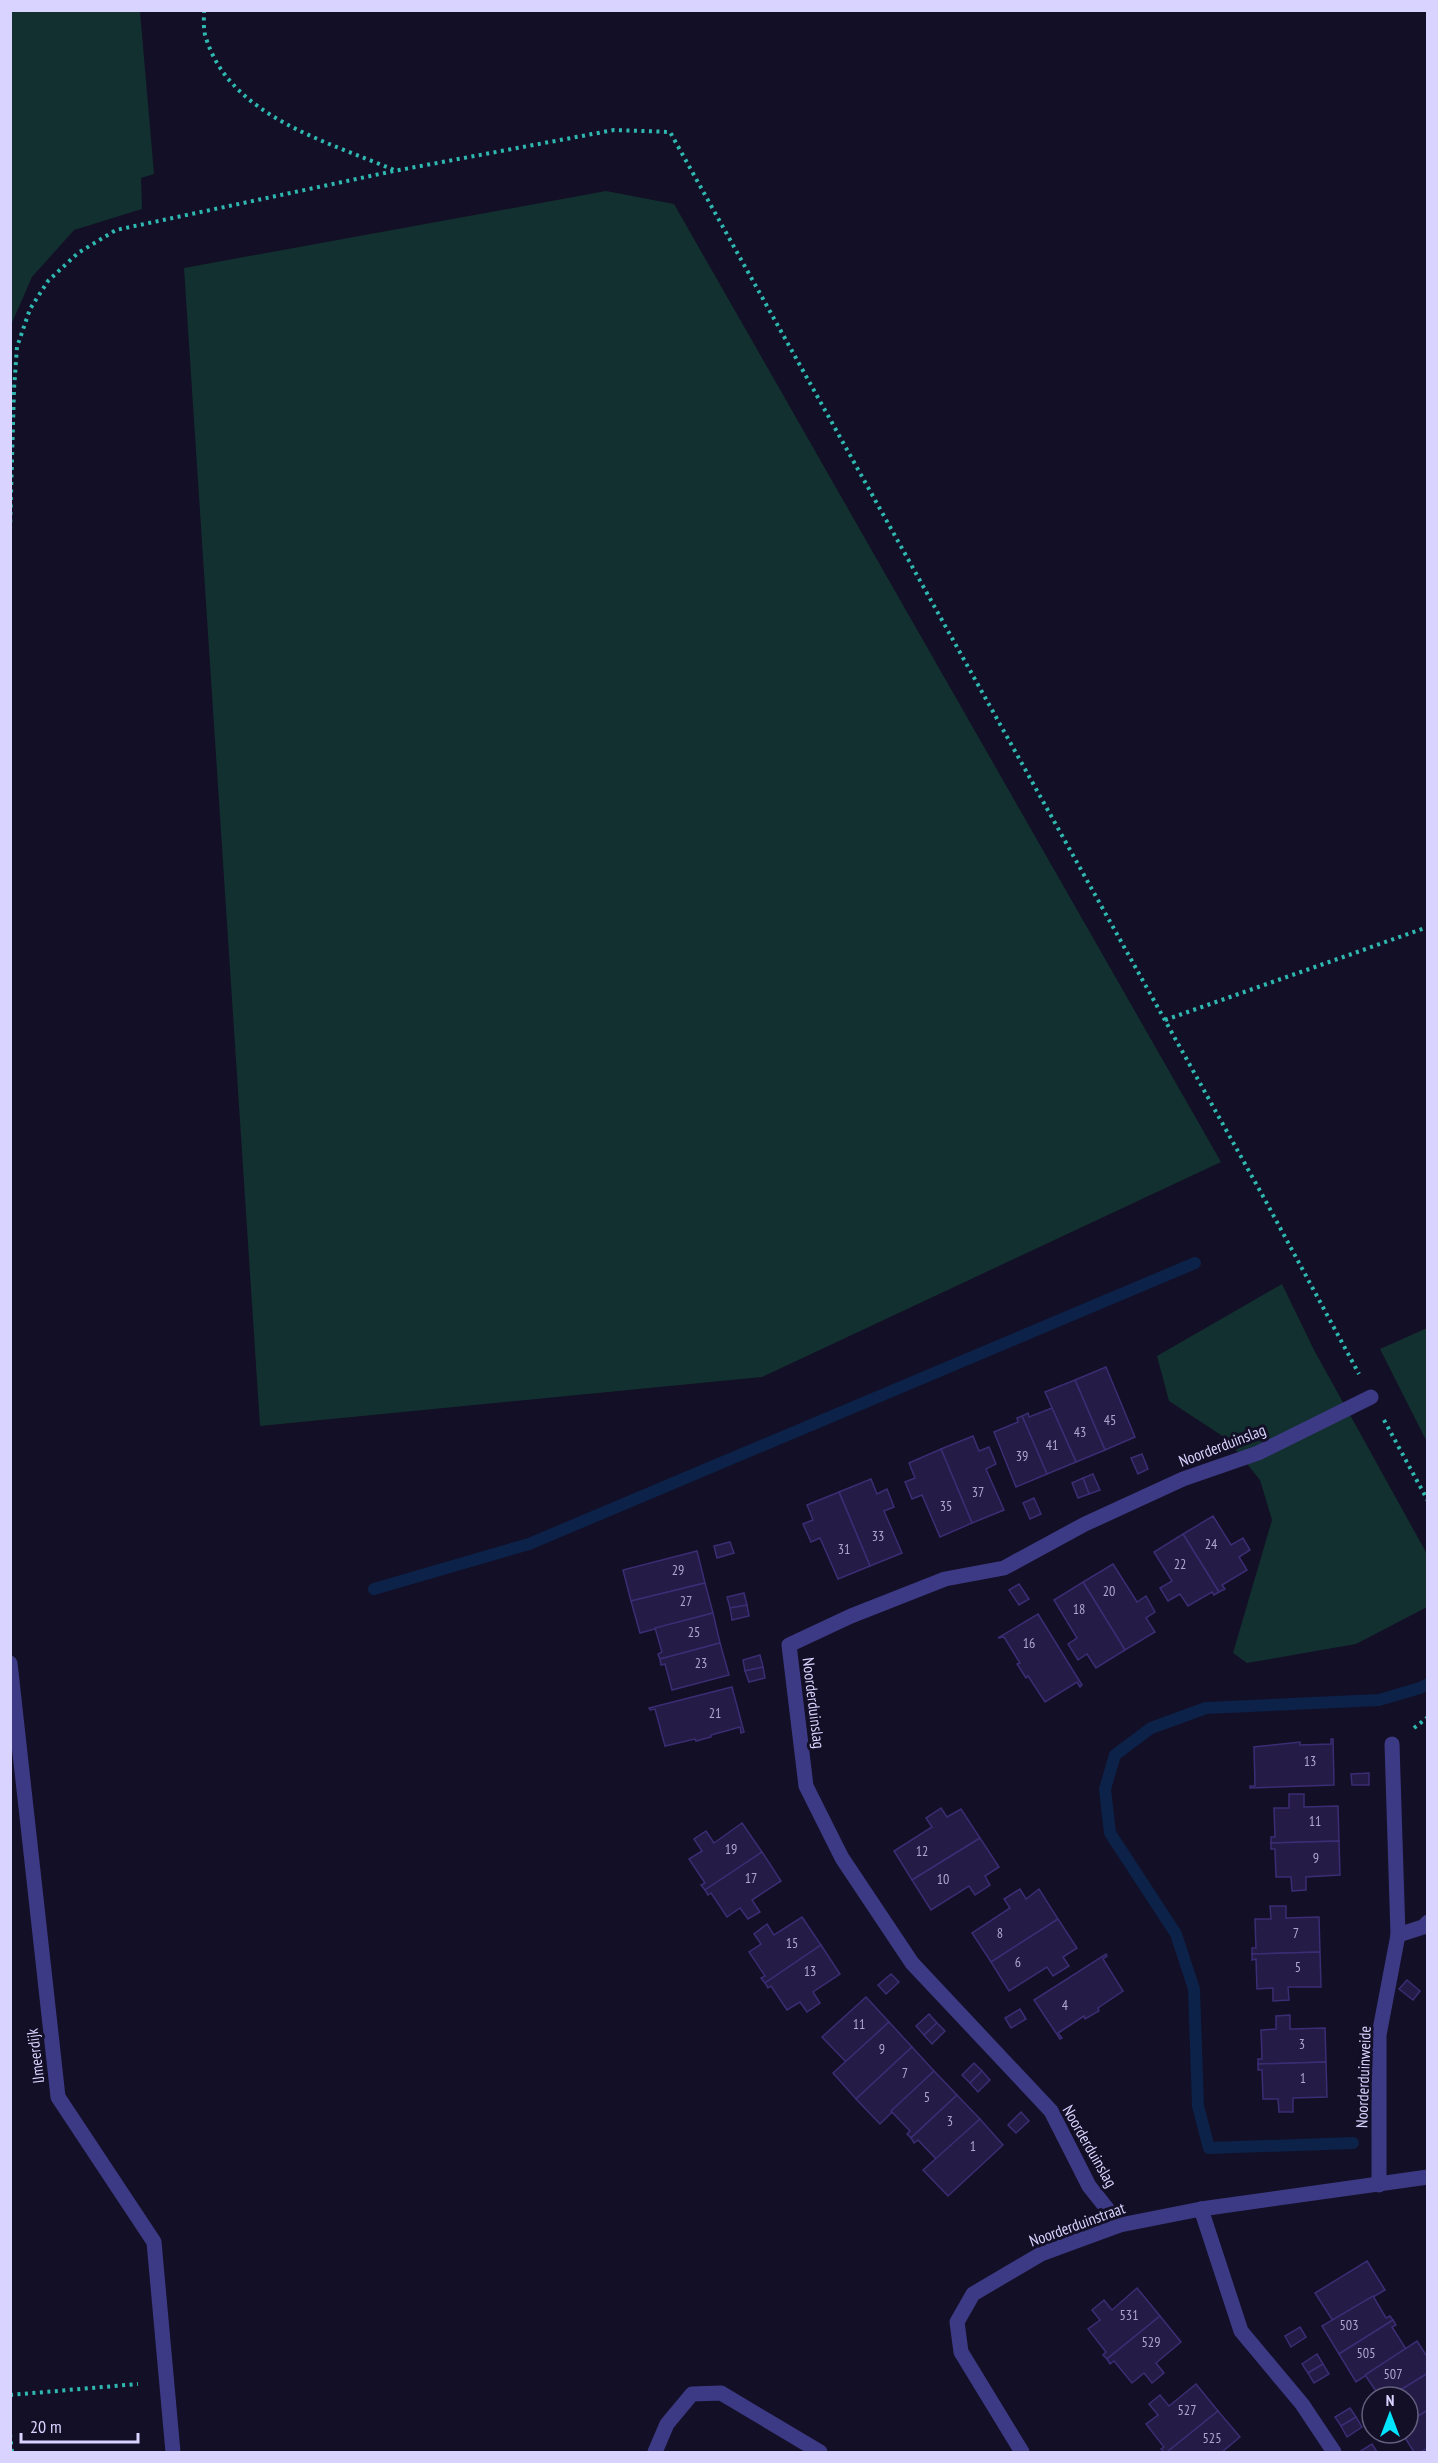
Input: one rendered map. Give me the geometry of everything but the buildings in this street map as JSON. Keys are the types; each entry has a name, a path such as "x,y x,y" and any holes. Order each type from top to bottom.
{"street":[{"name":"Noorderduinslag","path":"1120,2225 1089,2186 1050,2111 912,1963 842,1858 806,1786 789,1645 851,1616 945,1579 1004,1568 1085,1524 1183,1479 1258,1453 1371,1397"},
{"name":"IJmeerdijk","path":"10,1663 58,2097 154,2242 174,2452"},
{"name":"Noorderduinweide","path":"1378,2185 1379,2035 1398,1935 1392,1744"},
{"path":"1398,1935 1423,1927 1428,1922"},
{"name":"Noorderduinstraat","path":"1022,2452 961,2352 957,2322 973,2294 1041,2254 1120,2225 1201,2209 1428,2177"},
{"path":"1201,2209 1241,2331 1302,2404 1334,2452"},
{"path":"655,2452 667,2424 692,2394 721,2393 820,2452"}],"path":[{"path":"204,10 205,36 222,72 249,101 282,122 394,171"},
{"path":"10,530 17,347 30,309 48,281 78,253 116,230 394,171 614,130 670,132 1165,1020 1428,1501"},
{"path":"1165,1020 1428,927"},
{"path":"10,2395 167,2381"},
{"path":"10,2434 12,2452"}],"green space":[{"path":"11,10 140,11 154,174 141,178 142,209 74,230 32,277 11,325"},
{"path":"606,191 674,204 1221,1162 762,1377 260,1426 184,268"},
{"path":"1282,1284 1314,1350 1427,1554 1427,1607 1356,1644 1247,1663 1233,1653 1272,1520 1260,1480 1227,1439 1169,1401 1157,1356"},
{"path":"1427,1328 1427,1442 1380,1349"}],"waterway":[{"path":"374,1589 529,1544 1195,1263"},
{"path":"1353,2143 1209,2148 1198,2106 1194,1989 1176,1934 1110,1833 1105,1789 1115,1755 1151,1728 1206,1708 1379,1700 1428,1684"}]}
